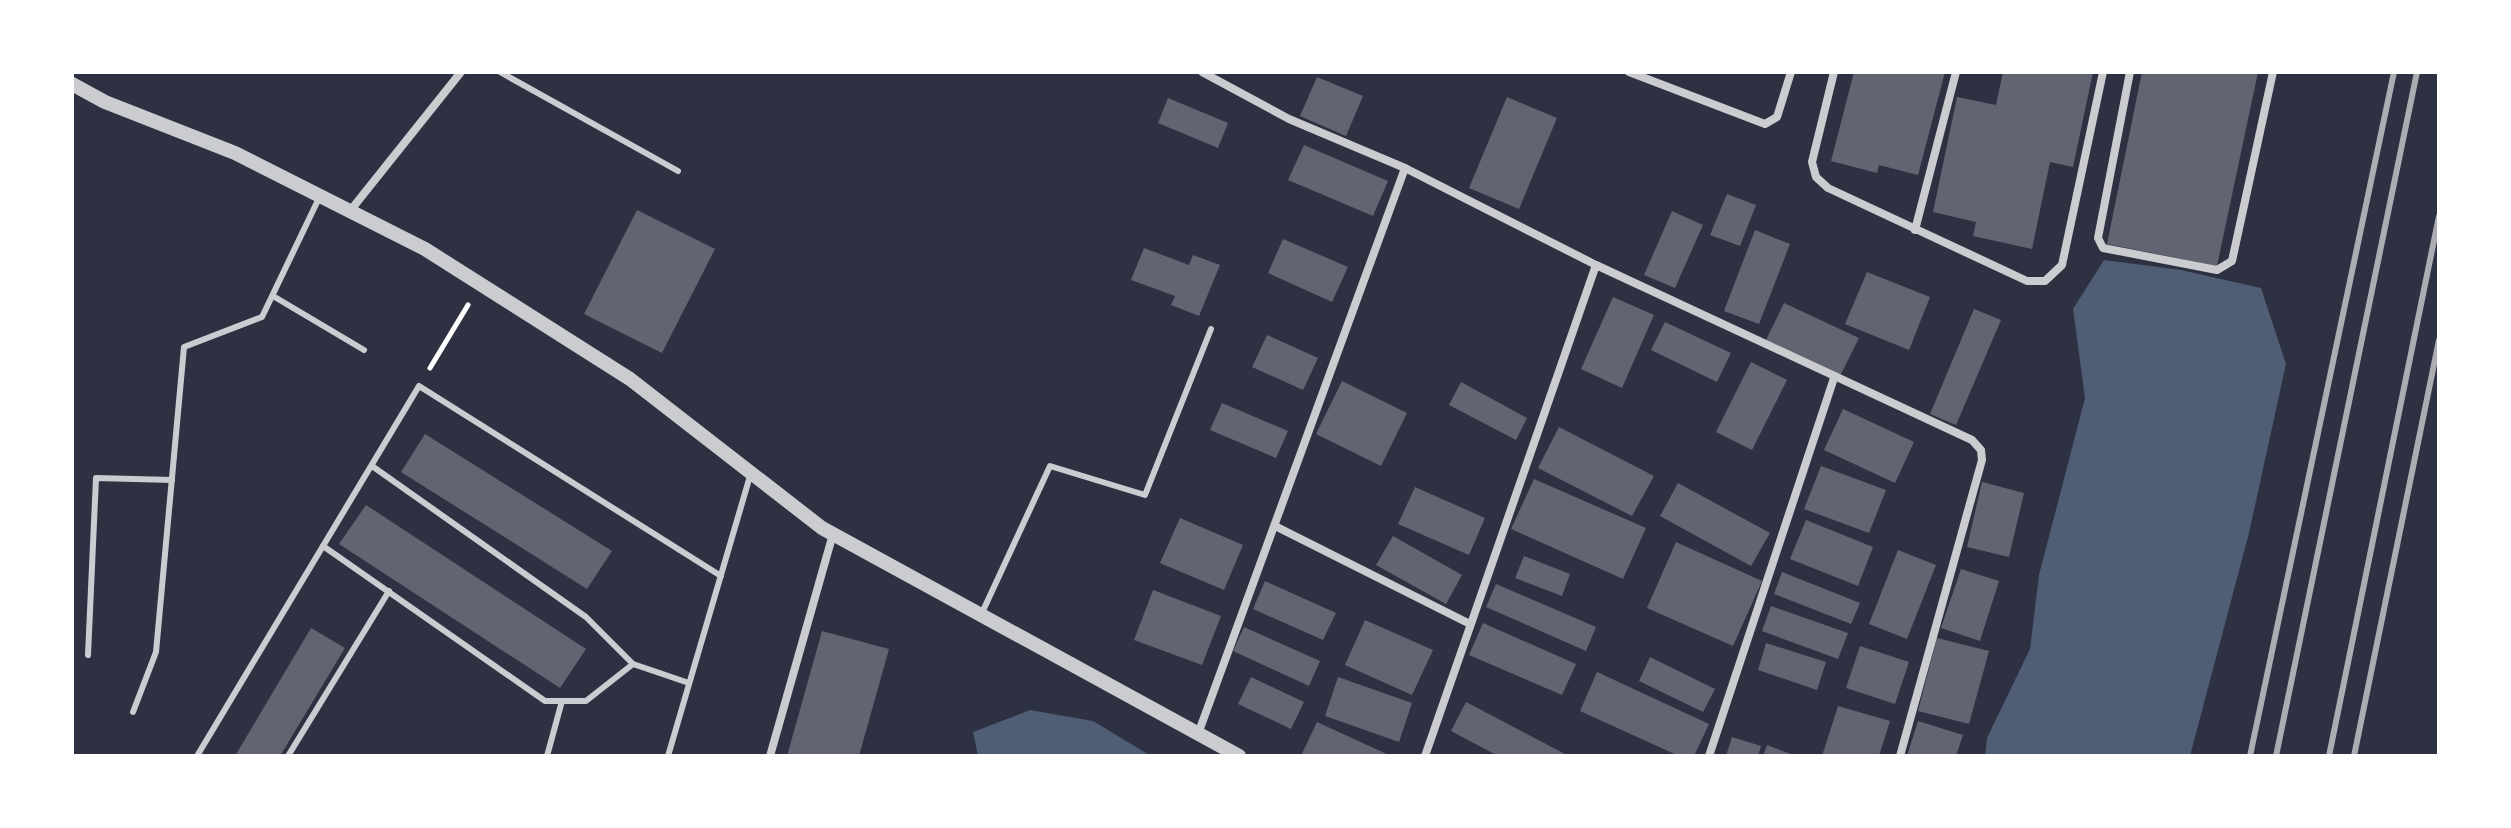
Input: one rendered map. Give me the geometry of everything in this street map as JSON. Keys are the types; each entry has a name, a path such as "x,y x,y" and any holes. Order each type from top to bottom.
{"street":[{"path":"350,211 461,72"},
{"path":"1202,72 1289,119 1405,168 1596,265 1972,440 1981,450 1982,460 1900,756"},
{"path":"1629,72 1765,124 1777,117 1791,72"},
{"path":"1834,72 1812,162 1816,177 1828,188 2027,281 2045,281 2062,265 2103,72"},
{"path":"1915,230 1956,72"},
{"path":"2130,72 2098,238 2103,248 2217,270 2232,261 2273,72"},
{"path":"72,84 105,102 235,153 425,249 630,379 833,534 1239,756"},
{"path":"1198,734 1405,168"},
{"path":"1425,756 1596,265"},
{"path":"1709,756 1834,378"},
{"path":"1275,526 1470,624"},
{"path":"770,756 833,534"}],"lane":[{"path":"500,72 678,171"},
{"path":"133,712 156,652 184,347 262,317 320,196"},
{"path":"273,296 364,350"},
{"path":"981,615 1050,466 1145,495 1211,329"},
{"path":"197,756 419,386 721,576"},
{"path":"372,466 586,617 633,664 689,683"},
{"path":"668,756 751,473"},
{"path":"88,655 96,478 172,480"},
{"path":"323,546 545,701 586,701 633,664"},
{"path":"288,756 389,591"},
{"path":"547,756 562,701"}],"path":[{"path":"419,386 481,284"}],"water":[{"path":"2104,260 2181,270 2261,288 2286,364 2249,533 2190,756 1985,756 1987,738 2030,649 2039,575 2085,398 2073,309"},
{"path":"1030,710 1093,721 1151,756 978,756 973,732"}],"building":[{"path":"1854,72 1945,72 1918,175 1879,165 1877,173 1831,161"},
{"path":"2003,72 2093,72 2073,167 2050,162 2032,249 1973,236 1976,222 1933,212 1957,97 1996,105"},
{"path":"2142,72 2258,72 2217,266 2107,244"},
{"path":"1317,77 1363,96 1346,136 1300,116"},
{"path":"1507,97 1557,118 1519,209 1469,188"},
{"path":"1168,98 1228,123 1218,148 1158,123"},
{"path":"1304,145 1388,181 1373,216 1288,180"},
{"path":"1727,194 1756,205 1740,246 1710,235"},
{"path":"637,210 715,249 662,353 584,314"},
{"path":"1672,211 1703,225 1675,288 1644,275"},
{"path":"1755,230 1790,244 1759,324 1724,311"},
{"path":"1283,239 1348,267 1332,302 1268,273"},
{"path":"1144,248 1189,265 1193,255 1220,265 1199,316 1171,305 1175,296 1131,280"},
{"path":"1867,272 1930,297 1909,350 1845,324"},
{"path":"1613,297 1654,315 1622,388 1581,369"},
{"path":"1784,303 1859,338 1840,376 1766,340"},
{"path":"1974,309 2001,320 1956,425 1930,414"},
{"path":"1665,322 1731,353 1717,382 1651,350"},
{"path":"1267,335 1318,358 1303,390 1252,367"},
{"path":"1751,362 1787,380 1752,450 1716,432"},
{"path":"1342,381 1407,413 1381,466 1316,434"},
{"path":"1461,382 1527,418 1516,440 1449,405"},
{"path":"1222,403 1288,431 1276,458 1210,430"},
{"path":"1843,409 1914,442 1895,483 1824,450"},
{"path":"1559,427 1654,476 1632,516 1538,468"},
{"path":"425,434 612,551 587,589 401,472"},
{"path":"1821,466 1886,490 1869,533 1804,509"},
{"path":"1534,479 1646,528 1623,579 1511,529"},
{"path":"1982,482 2024,493 2009,557 1967,547"},
{"path":"1678,483 1770,533 1751,566 1660,516"},
{"path":"1415,487 1485,518 1469,555 1398,524"},
{"path":"366,505 586,649 560,688 339,544"},
{"path":"1180,518 1243,545 1224,590 1160,563"},
{"path":"1806,520 1873,547 1858,586 1790,559"},
{"path":"1393,536 1462,575 1446,604 1376,565"},
{"path":"1676,542 1762,581 1733,646 1647,608"},
{"path":"1898,550 1936,565 1907,639 1869,624"},
{"path":"1524,556 1570,574 1562,596 1515,578"},
{"path":"1961,569 1999,581 1980,641 1941,628"},
{"path":"1782,572 1860,603 1851,624 1774,594"},
{"path":"1265,581 1336,613 1323,640 1253,609"},
{"path":"1496,584 1596,627 1586,651 1486,607"},
{"path":"1153,590 1221,616 1202,665 1134,640"},
{"path":"1771,606 1848,633 1838,659 1762,631"},
{"path":"1365,620 1433,650 1412,695 1345,665"},
{"path":"1483,623 1576,664 1562,695 1469,655"},
{"path":"1244,627 1320,661 1309,686 1233,651"},
{"path":"311,628 345,648 280,756 235,756"},
{"path":"822,631 889,649 859,756 787,756"},
{"path":"1937,638 1989,651 1969,724 1918,711"},
{"path":"1766,643 1826,662 1817,690 1758,670"},
{"path":"1860,646 1909,662 1895,704 1846,688"},
{"path":"1650,657 1715,689 1703,712 1639,681"},
{"path":"1597,672 1709,724 1694,756 1679,756 1580,711"},
{"path":"1251,677 1304,702 1291,729 1238,704"},
{"path":"1338,677 1412,703 1399,742 1325,716"},
{"path":"1466,702 1565,754 1498,756 1451,731"},
{"path":"1838,706 1890,721 1879,756 1822,756"},
{"path":"1918,721 1963,735 1956,756 1907,756"},
{"path":"1317,722 1391,756 1301,756"},
{"path":"1732,737 1761,746 1758,756 1726,756"},
{"path":"1767,745 1796,756 1763,756"}],"railway":[{"path":"2250,756 2394,72"},
{"path":"2276,756 2417,72"},
{"path":"2329,756 2439,216"},
{"path":"2354,756 2439,340"}]}
